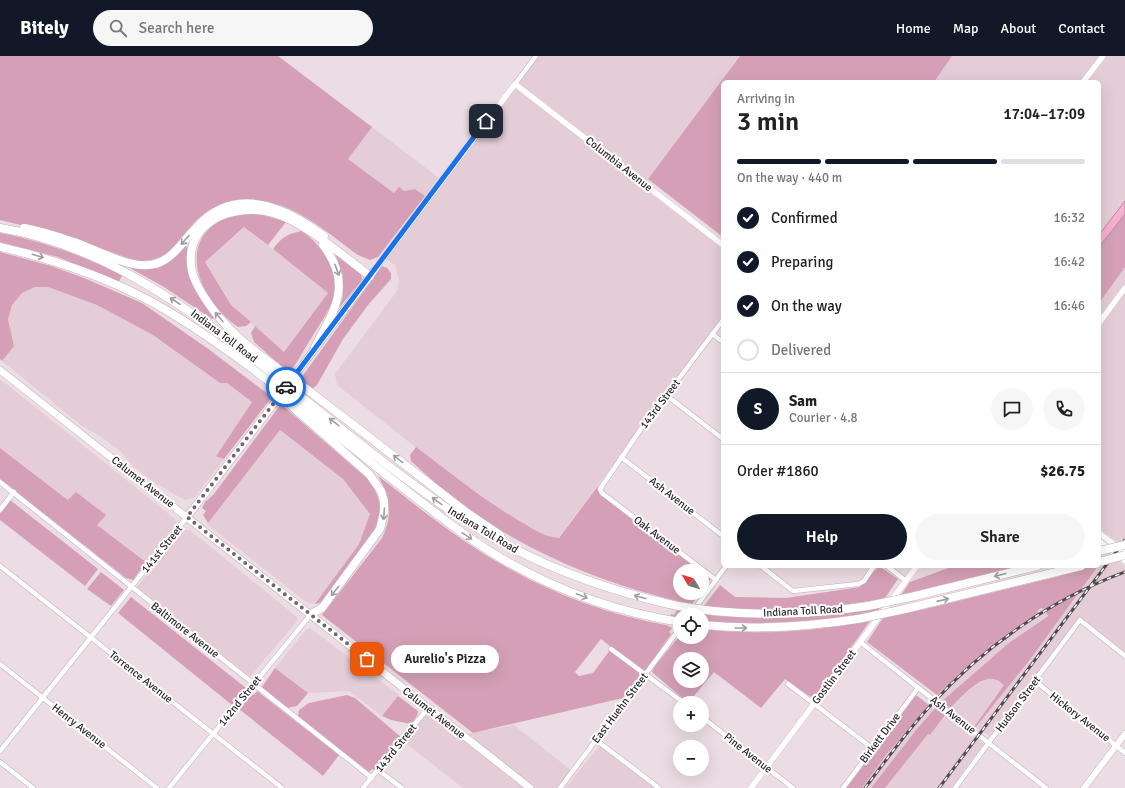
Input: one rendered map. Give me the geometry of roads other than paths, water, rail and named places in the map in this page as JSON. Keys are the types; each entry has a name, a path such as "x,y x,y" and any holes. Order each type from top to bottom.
{"highway":[{"path":"0,223 46,233 132,264 143,266 155,264 167,259 208,216 222,208 237,204 271,206 304,220 371,274"},
{"path":"371,274 305,228 288,218 257,210 228,212 216,217 199,232 191,251 192,272 205,298 225,324 264,357 466,512 530,558"},
{"name":"Indiana Toll Road","path":"0,228 37,237 91,256 119,269 167,296 215,329 439,503 482,531 530,558 595,584 678,606 742,614 791,614 868,606 1029,568"},
{"path":"305,228 329,253 340,278 340,290 337,302 315,347"},
{"name":"Indiana Toll Road","path":"0,247 56,262 137,295 194,328 270,383 452,526 499,557 543,580 589,599 619,609 673,621"},
{"path":"270,383 289,405 369,474 381,491 384,501 383,521 374,540 322,608 311,614"},
{"path":"1101,551 1125,545"},
{"path":"1101,561 1125,554"},
{"name":"Indiana Toll Road","path":"709,626 735,628 764,628 802,626 858,619 1072,568"}],"main road":[{"name":"141st Street","path":"187,517 371,274"},
{"name":"Calumet Avenue","path":"0,370 530,788"},
{"path":"1084,788 1125,734"}],"street":[{"name":"141st Street","path":"371,274 536,56"},
{"path":"1085,80 1103,56"},
{"name":"Columbia Avenue","path":"515,84 721,243"},
{"path":"1101,319 1125,288"},
{"name":"143rd Street","path":"600,489 666,395 721,323"},
{"path":"712,334 721,341"},
{"path":"666,395 721,437"},
{"name":"Ash Avenue","path":"622,456 721,534"},
{"name":"Baltimore Avenue","path":"0,482 131,588 372,778"},
{"name":"Oak Avenue","path":"600,489 602,493 716,580"},
{"path":"0,510 14,492"},
{"name":"141st Street","path":"0,751 187,517"},
{"path":"1101,534 1125,554"},
{"path":"1101,543 1125,561"},
{"name":"Torrence Avenue","path":"0,566 282,788"},
{"path":"695,608 725,568"},
{"path":"764,568 793,591 858,584 864,580 873,568"},
{"path":"889,568 906,581"},
{"name":"Gostlin Street","path":"751,788 916,568"},
{"name":"142nd Street","path":"169,788 311,614"},
{"name":"Hudson Street","path":"955,788 1080,620 1125,656"},
{"name":"East Huehn Street","path":"560,788 673,637"},
{"name":"Ash Avenue","path":"860,642 1046,788"},
{"path":"612,649 675,696"},
{"name":"Henry Avenue","path":"0,664 157,788"},
{"name":"Hickory Avenue","path":"1035,681 1125,753"},
{"path":"788,684 872,748"},
{"name":"Birkett Drive","path":"843,788 918,688"},
{"name":"143rd Street","path":"363,788 428,708"},
{"name":"Pine Avenue","path":"709,722 793,788"},
{"path":"596,740 659,788"},
{"path":"0,762 33,788"},
{"path":"378,770 402,788"}],"railway":[{"path":"939,788 1125,540"},
{"path":"865,788 922,715 951,684 973,664 1020,627 1045,611 1071,596 1125,572"}],"place":[{"name":"Aurelio's Pizza","path":"367,659"}]}
